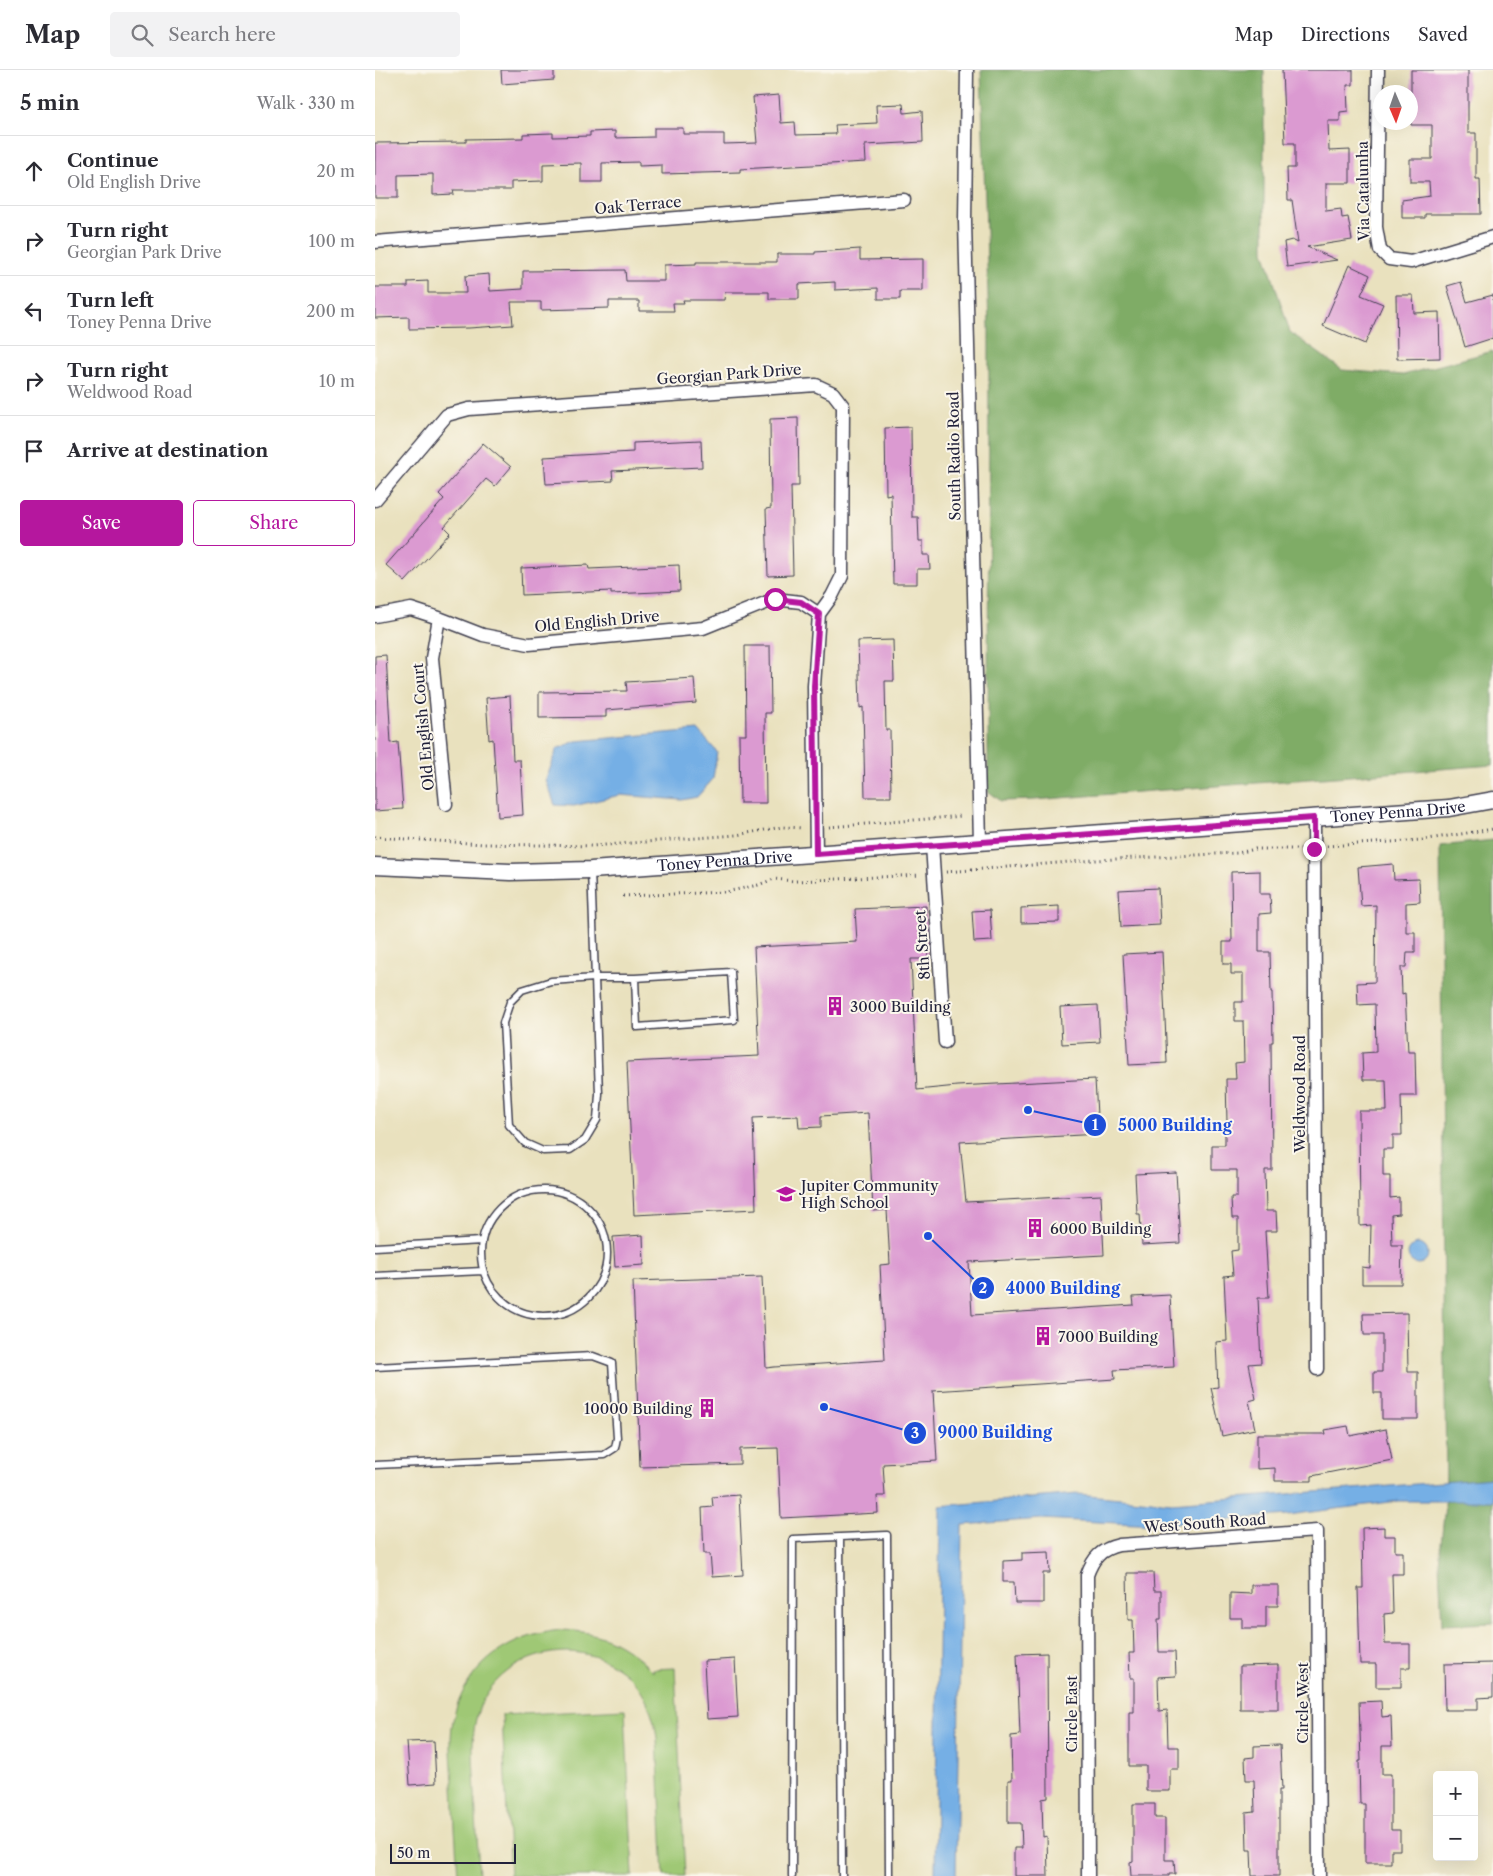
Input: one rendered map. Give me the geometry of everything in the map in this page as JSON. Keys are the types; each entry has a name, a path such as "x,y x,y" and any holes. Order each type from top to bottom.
{"street":[{"name":"South Radio Road","path":"967,70 965,221 980,842"},
{"name":"Via Catalunha","path":"1378,70 1377,227 1380,250 1389,259 1411,262 1493,237"},
{"name":"Oak Terrace","path":"375,242 904,200"},
{"name":"Georgian Park Drive","path":"375,500 447,415 469,409 816,384 833,393 843,406 842,576 833,596 819,614"},
{"name":"Old English Drive","path":"375,616 411,609 483,635 529,644 703,628 775,599 801,602 819,614"},
{"path":"816,854 814,686 819,614"},
{"name":"Old English Court","path":"439,618 432,658 447,804"},
{"name":"Toney Penna Drive","path":"375,866 509,872 591,870 1449,808 1493,800"},
{"name":"Weldwood Road","path":"1314,818 1317,1369"},
{"name":"8th Street","path":"932,845 945,1042"},
{"name":"West South Road","path":"1098,1554 1107,1548 1119,1545 1317,1530"},
{"name":"Circle West","path":"1317,1530 1319,1876"},
{"name":"Circle East","path":"1088,1876 1087,1575 1091,1564 1098,1554"}],"lane":[{"path":"591,870 595,978 599,1094 597,1120 585,1140 571,1150 543,1151 525,1143 509,1125 503,1023 510,1002 522,990 551,981 595,978 635,978 731,972 734,1020 637,1027 635,978"},
{"path":"541,1190 572,1196 585,1204 592,1212 605,1236 607,1258 602,1279 588,1298 577,1306 549,1316 525,1313 511,1307 494,1292 483,1271 482,1241 486,1228 498,1210 510,1200 524,1193 541,1190"},
{"path":"375,1247 482,1241"},
{"path":"375,1276 483,1271"},
{"path":"375,1367 593,1356 608,1360 613,1363 617,1438 615,1448 604,1455 375,1465"},
{"path":"792,1876 793,1539 887,1535 889,1876"},
{"path":"841,1537 843,1876"}],"path":[{"path":"828,827 963,816"},
{"path":"375,837 483,844 593,846 736,835 782,827 805,828"},
{"path":"1328,846 1422,840 1493,829"},
{"path":"959,870 1095,860 1238,853 1255,849 1298,849"},
{"path":"623,896 726,892 774,879 795,881 915,875"}],"green space":[{"path":"981,70 1264,70 1264,251 1290,332 1342,370 1403,375 1493,351 1493,765 1034,800 1001,801 988,791 989,327"},
{"path":"1493,840 1493,1623 1442,1625 1439,1564 1446,1495 1440,846"},
{"path":"560,1630 587,1633 611,1640 632,1653 653,1672 653,1669 675,1668 685,1876 664,1876 657,1739 654,1721 644,1696 627,1675 609,1662 588,1655 567,1652 546,1654 525,1661 507,1672 492,1687 480,1706 473,1738 479,1876 458,1876 451,1739 455,1712 462,1694 471,1679 494,1654 525,1638"},
{"path":"625,1709 633,1876 510,1876 502,1715"}],"water":[{"path":"698,730 717,752 713,779 697,797 682,800 620,795 574,806 555,805 546,780 557,749 576,741"},
{"path":"1418,1244 1425,1247 1428,1254 1425,1261 1418,1264 1411,1261 1408,1254 1411,1247"},
{"path":"1493,1478 1493,1501 1398,1501 1288,1515 1155,1525 1041,1519 962,1525 956,1876 935,1876 940,1506 1078,1494 1172,1503"}],"building":[{"path":"501,70 554,70 554,80 502,84"},
{"path":"1282,70 1353,70 1353,85 1347,85 1348,111 1340,112 1340,121 1328,121 1329,151 1350,150 1350,183 1326,183 1326,211 1341,209 1342,218 1348,217 1352,240 1307,247 1337,260 1287,267 1284,242 1292,240 1298,243 1292,200 1288,200 1287,168 1295,168 1295,143 1285,143"},
{"path":"1411,70 1468,70 1468,133 1476,133 1476,179 1480,179 1481,214 1425,214 1425,218 1402,218 1402,200 1430,196 1429,182 1410,182 1410,159 1432,159 1432,125 1418,125 1418,85 1411,85"},
{"path":"779,95 781,123 795,122 796,135 836,134 835,125 877,123 876,105 903,104 904,113 922,111 923,142 865,145 866,162 740,169 740,172 662,174 662,165 639,166 639,162 602,163 602,182 581,182 581,163 543,164 543,181 511,182 511,190 453,190 454,194 433,195 433,174 398,175 398,198 375,198 375,143 466,142 466,139 523,138 523,134 553,133 553,137 590,136 590,132 615,131 615,138 654,137 654,128 683,128 683,134 724,134 724,144 757,143 753,97"},
{"path":"860,249 860,260 923,259 923,291 900,291 900,299 878,299 878,288 835,290 835,282 799,284 799,299 769,299 769,292 725,292 724,300 683,300 684,303 673,303 674,311 639,311 639,301 609,301 609,308 541,310 541,302 511,302 513,325 469,328 409,329 409,317 375,318 375,287 408,287 408,282 428,281 428,293 466,293 465,276 489,274 490,291 523,289 523,271 625,270 626,281 664,281 664,265 696,264 696,262 777,262 777,254 815,254 815,252"},
{"path":"1349,265 1370,275 1361,295 1383,304 1365,344 1323,326"},
{"path":"1461,282 1467,302 1493,295 1493,338 1465,347 1447,286"},
{"path":"1396,295 1413,295 1414,313 1439,312 1440,358 1397,359"},
{"path":"798,418 799,486 791,486 793,575 768,576 766,509 771,508 770,419"},
{"path":"911,427 912,517 918,517 919,541 923,541 923,555 929,555 930,569 917,569 917,584 893,584 891,494 886,495 885,428"},
{"path":"701,440 702,467 612,471 613,481 546,484 544,457 633,452 633,443"},
{"path":"483,443 511,467 495,486 486,479 444,527 450,533 405,582 386,565 444,499 439,494"},
{"path":"588,565 589,569 679,565 680,591 611,594 611,591 522,595 521,568"},
{"path":"893,640 894,681 885,681 886,730 890,730 891,797 865,797 863,707 860,708 858,641"},
{"path":"745,646 770,646 771,713 765,713 766,803 740,803 739,735 746,735"},
{"path":"386,655 391,743 398,742 403,809 375,811 375,656"},
{"path":"694,678 696,703 606,710 606,717 539,718 539,692 627,691 626,682"},
{"path":"510,696 513,760 520,760 523,815 498,817 493,739 489,740 486,698"},
{"path":"1393,864 1394,880 1419,879 1420,902 1406,903 1406,932 1415,932 1415,952 1407,952 1406,967 1401,967 1402,994 1405,993 1408,1052 1415,1052 1416,1096 1401,1096 1402,1135 1393,1135 1393,1149 1383,1149 1383,1176 1390,1176 1390,1198 1399,1197 1399,1214 1391,1215 1392,1245 1402,1245 1401,1284 1362,1284 1362,1267 1370,1268 1371,1225 1360,1226 1359,1111 1387,1111 1386,1080 1363,1080 1362,1053 1376,1052 1375,1004 1358,1005 1357,983 1375,982 1376,905 1361,906 1358,867"},
{"path":"1260,871 1260,894 1270,894 1271,913 1259,914 1259,952 1270,952 1272,992 1272,1170 1265,1170 1266,1211 1276,1211 1277,1231 1265,1231 1269,1298 1258,1298 1261,1363 1249,1364 1256,1399 1249,1401 1255,1429 1222,1436 1211,1388 1218,1387 1216,1342 1227,1341 1224,1276 1233,1275 1231,1251 1238,1250 1238,1218 1232,1218 1231,1197 1237,1197 1237,1170 1212,1170 1212,1145 1225,1145 1225,1122 1227,1122 1226,1079 1236,1079 1235,1063 1244,1062 1243,1021 1235,1021 1235,1002 1243,1002 1243,974 1231,974 1231,964 1223,964 1223,942 1232,942 1231,872"},
{"path":"1158,888 1160,925 1121,927 1119,890"},
{"path":"926,906 928,959 911,959 917,1090 957,1086 1095,1079 1098,1134 960,1142 966,1202 1101,1195 1104,1255 969,1262 972,1315 1134,1305 1133,1297 1170,1295 1174,1367 1114,1370 1115,1379 933,1391 937,1461 883,1464 885,1496 877,1496 878,1513 781,1518 778,1448 740,1449 740,1464 640,1467 633,1281 762,1277 766,1368 885,1360 880,1265 890,1264 887,1210 873,1211 868,1113 821,1116 821,1127 799,1128 798,1116 753,1118 756,1209 634,1215 627,1062 759,1056 754,947 857,942 855,909"},
{"path":"1059,906 1059,922 1021,923 1021,908"},
{"path":"990,910 992,941 974,942 972,911"},
{"path":"1162,952 1167,1063 1129,1065 1123,954"},
{"path":"1098,1005 1100,1042 1062,1044 1060,1007"},
{"path":"1176,1172 1180,1243 1142,1245 1140,1214 1137,1214 1135,1174"},
{"path":"643,1235 644,1265 615,1267 613,1237"},
{"path":"1407,1313 1408,1372 1418,1372 1418,1419 1382,1419 1382,1393 1374,1393 1374,1372 1382,1372 1382,1335 1364,1335 1363,1314"},
{"path":"1348,1426 1350,1436 1386,1429 1392,1460 1312,1476 1312,1481 1275,1481 1275,1468 1257,1469 1257,1434 1326,1434 1325,1430"},
{"path":"739,1495 743,1575 712,1577 710,1554 704,1554 702,1508 713,1507 712,1497"},
{"path":"1384,1527 1384,1536 1395,1536 1395,1552 1403,1552 1403,1574 1392,1574 1393,1613 1384,1614 1385,1644 1410,1644 1410,1668 1401,1668 1401,1687 1376,1687 1376,1664 1360,1664 1358,1588 1363,1588 1362,1528"},
{"path":"1049,1552 1050,1573 1043,1573 1043,1603 1015,1603 1014,1582 1003,1582 1003,1561 1022,1560 1022,1553"},
{"path":"1127,1573 1153,1573 1154,1591 1161,1591 1161,1619 1158,1619 1159,1652 1175,1652 1176,1676 1158,1677 1159,1711 1167,1710 1168,1747 1179,1747 1179,1769 1170,1769 1170,1791 1146,1791 1146,1766 1129,1766 1129,1712 1134,1712 1134,1678 1130,1678 1129,1653 1134,1653 1133,1620 1128,1620"},
{"path":"1251,1585 1278,1585 1278,1606 1266,1606 1266,1628 1242,1628 1242,1618 1230,1618 1230,1593 1251,1594"},
{"path":"1047,1653 1048,1798 1042,1799 1043,1837 1047,1836 1048,1876 1014,1876 1014,1848 1022,1848 1021,1823 1008,1823 1008,1780 1012,1780 1011,1736 1020,1735 1017,1654"},
{"path":"735,1659 738,1717 707,1719 704,1661"},
{"path":"1493,1663 1493,1697 1478,1698 1478,1710 1445,1710 1444,1664"},
{"path":"1278,1665 1278,1709 1240,1709 1240,1666"},
{"path":"1381,1701 1382,1717 1391,1716 1392,1746 1382,1746 1382,1774 1391,1774 1391,1830 1400,1830 1400,1850 1391,1850 1391,1863 1365,1863 1365,1804 1360,1804 1359,1702"},
{"path":"434,1741 436,1783 410,1785 407,1742"},
{"path":"1280,1745 1282,1790 1279,1790 1279,1876 1252,1876 1251,1850 1247,1850 1246,1813 1255,1812 1254,1780 1246,1780 1245,1758 1254,1757 1254,1746"},
{"path":"1133,1804 1155,1804 1155,1818 1165,1818 1165,1860 1174,1860 1175,1874 1169,1874 1169,1876 1131,1876 1130,1862 1133,1861"}],"place":[{"name":"3000 Building","path":"835,1006"},
{"name":"5000 Building","path":"1028,1110"},
{"name":"Jupiter Community High School","path":"786,1194"},
{"name":"6000 Building","path":"1035,1228"},
{"name":"4000 Building","path":"928,1236"},
{"name":"7000 Building","path":"1043,1336"},
{"name":"9000 Building","path":"824,1407"},
{"name":"10000 Building","path":"707,1408"}],"route":[{"path":"775,599 801,602 819,614 814,686 816,854 1314,818 1314,849"}]}
